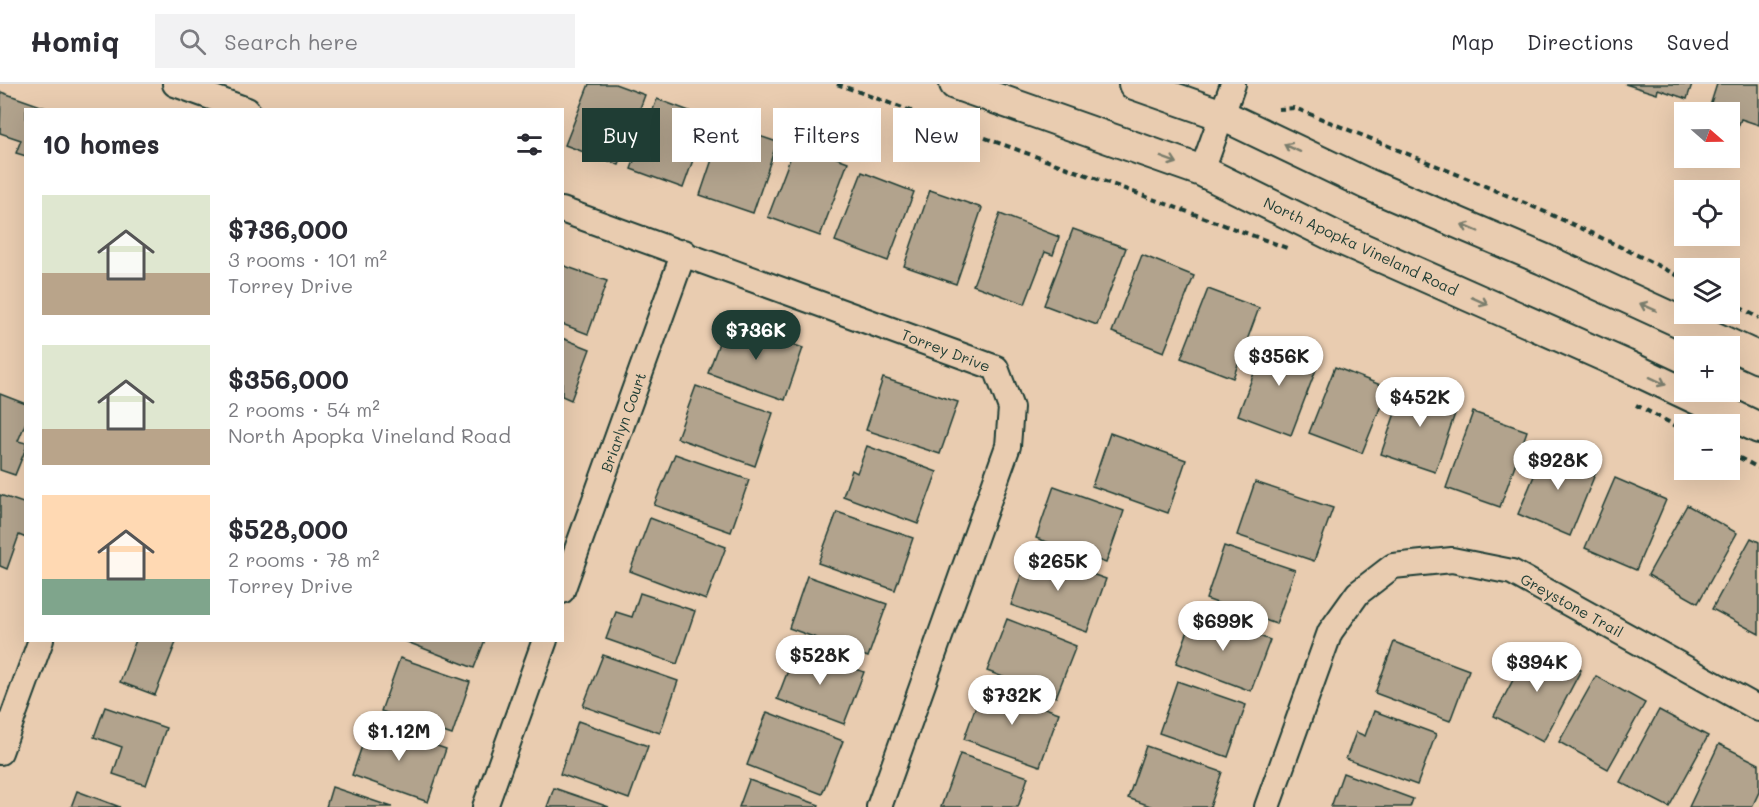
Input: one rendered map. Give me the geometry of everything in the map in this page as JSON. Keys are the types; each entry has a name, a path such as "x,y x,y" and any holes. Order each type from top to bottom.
{"street":[{"path":"175,84 241,108"},
{"name":"North Apopka Vineland Road","path":"955,84 1202,171 1336,237 1759,428"},
{"path":"1134,84 1222,115 1367,184 1543,259 1759,358"},
{"path":"1202,171 1233,84"},
{"name":"Torrey Drive","path":"564,211 684,252 996,368 1011,408 1008,446 879,807"},
{"name":"Briarlyn Court","path":"564,585 684,252"},
{"name":"Greystone Trail","path":"1267,807 1330,632 1358,593 1393,566 1452,560 1512,572 1759,709"},
{"path":"0,752 40,642"},
{"path":"485,807 544,642"}],"path":[{"path":"837,84 1220,222 1296,252"},
{"path":"1273,112 1280,108 1295,108 1561,218 1674,274"},
{"path":"1740,308 1759,318"},
{"path":"1632,403 1674,425"},
{"path":"1740,458 1759,468"}],"building":[{"path":"589,84 615,84 645,95 640,108 582,108 582,151 565,145"},
{"path":"1625,84 1692,84 1687,99 1658,89 1657,94"},
{"path":"1717,84 1759,84 1759,125 1741,119 1740,122 1740,102 1711,102"},
{"path":"1,92 46,108 24,108 24,155 16,153 21,140 0,133"},
{"path":"657,99 681,108 672,108 672,162 692,162 683,188 631,169 634,162 660,162 660,108 654,108"},
{"path":"761,137 773,141 773,154 753,213 700,195 711,162 761,162"},
{"path":"789,162 848,162 820,236 768,217"},
{"path":"862,172 914,192 888,261 835,241"},
{"path":"930,190 982,208 956,284 904,266"},
{"path":"1000,214 1059,237 1053,255 1045,252 1025,304 973,285"},
{"path":"1073,229 1126,248 1097,325 1044,305"},
{"path":"1142,255 1194,276 1164,352 1112,332"},
{"path":"564,266 607,281 588,334 564,325"},
{"path":"1208,289 1259,308 1233,378 1181,358"},
{"path":"727,321 803,348 785,400 708,373"},
{"path":"564,339 590,349 571,400 564,397"},
{"path":"1267,339 1320,359 1291,435 1238,415"},
{"path":"1335,367 1388,388 1362,453 1309,433"},
{"path":"883,378 958,402 940,454 866,430"},
{"path":"1405,384 1459,402 1435,472 1381,454"},
{"path":"696,386 773,413 755,466 677,438"},
{"path":"0,394 24,403 24,427 18,441 24,442 24,453 15,475 0,470"},
{"path":"1473,412 1527,431 1500,507 1446,488"},
{"path":"1110,433 1186,460 1168,513 1092,486"},
{"path":"1547,445 1598,467 1570,536 1518,514"},
{"path":"867,446 937,472 918,524 843,496 852,470 857,473"},
{"path":"675,454 749,480 731,532 654,505"},
{"path":"1615,478 1666,500 1636,570 1585,548"},
{"path":"1255,482 1333,508 1314,561 1237,535"},
{"path":"1054,486 1124,511 1106,563 1036,538"},
{"path":"0,495 24,503 24,537 19,535 7,569 0,566"},
{"path":"1687,505 1737,533 1698,603 1648,575"},
{"path":"837,512 913,538 895,590 818,563"},
{"path":"650,518 726,547 706,600 630,571"},
{"path":"1751,538 1759,542 1759,634 1712,609"},
{"path":"1224,546 1295,570 1276,624 1206,599"},
{"path":"1029,552 1106,579 1087,632 1011,605"},
{"path":"807,576 887,604 868,657 789,628"},
{"path":"640,593 695,611 677,664 606,639 616,612 632,617"},
{"path":"1195,612 1270,640 1251,691 1176,663"},
{"path":"1007,619 1076,646 1056,697 987,671"},
{"path":"135,642 176,642 155,695 120,682"},
{"path":"407,642 484,642 474,668"},
{"path":"1394,642 1469,670 1450,721 1375,693"},
{"path":"1532,644 1581,670 1543,742 1494,716"},
{"path":"797,647 864,672 844,724 777,699"},
{"path":"603,655 678,681 660,733 583,706"},
{"path":"400,658 470,682 452,735 381,711"},
{"path":"1596,676 1645,703 1608,769 1559,742"},
{"path":"1177,681 1246,705 1228,757 1159,733"},
{"path":"983,686 1059,713 1040,766 964,739"},
{"path":"105,707 166,728 146,785 113,774 122,747 94,737"},
{"path":"1659,710 1708,736 1669,807 1620,782"},
{"path":"1374,711 1436,734 1417,785 1346,759 1356,732 1365,736"},
{"path":"767,712 843,741 822,794 747,765"},
{"path":"578,721 648,746 629,799 560,774"},
{"path":"370,723 446,749 428,802 352,775"},
{"path":"1719,744 1759,764 1759,792 1752,807 1689,807"},
{"path":"1146,746 1222,772 1210,807 1153,807 1128,798"},
{"path":"960,754 1028,777 1018,807 941,807"},
{"path":"1343,773 1413,799 1410,807 1331,807"},
{"path":"749,780 819,805 818,807 739,807"},
{"path":"332,787 392,807 326,807"},
{"path":"554,788 609,807 547,807"},
{"path":"77,791 120,807 71,807"}]}
